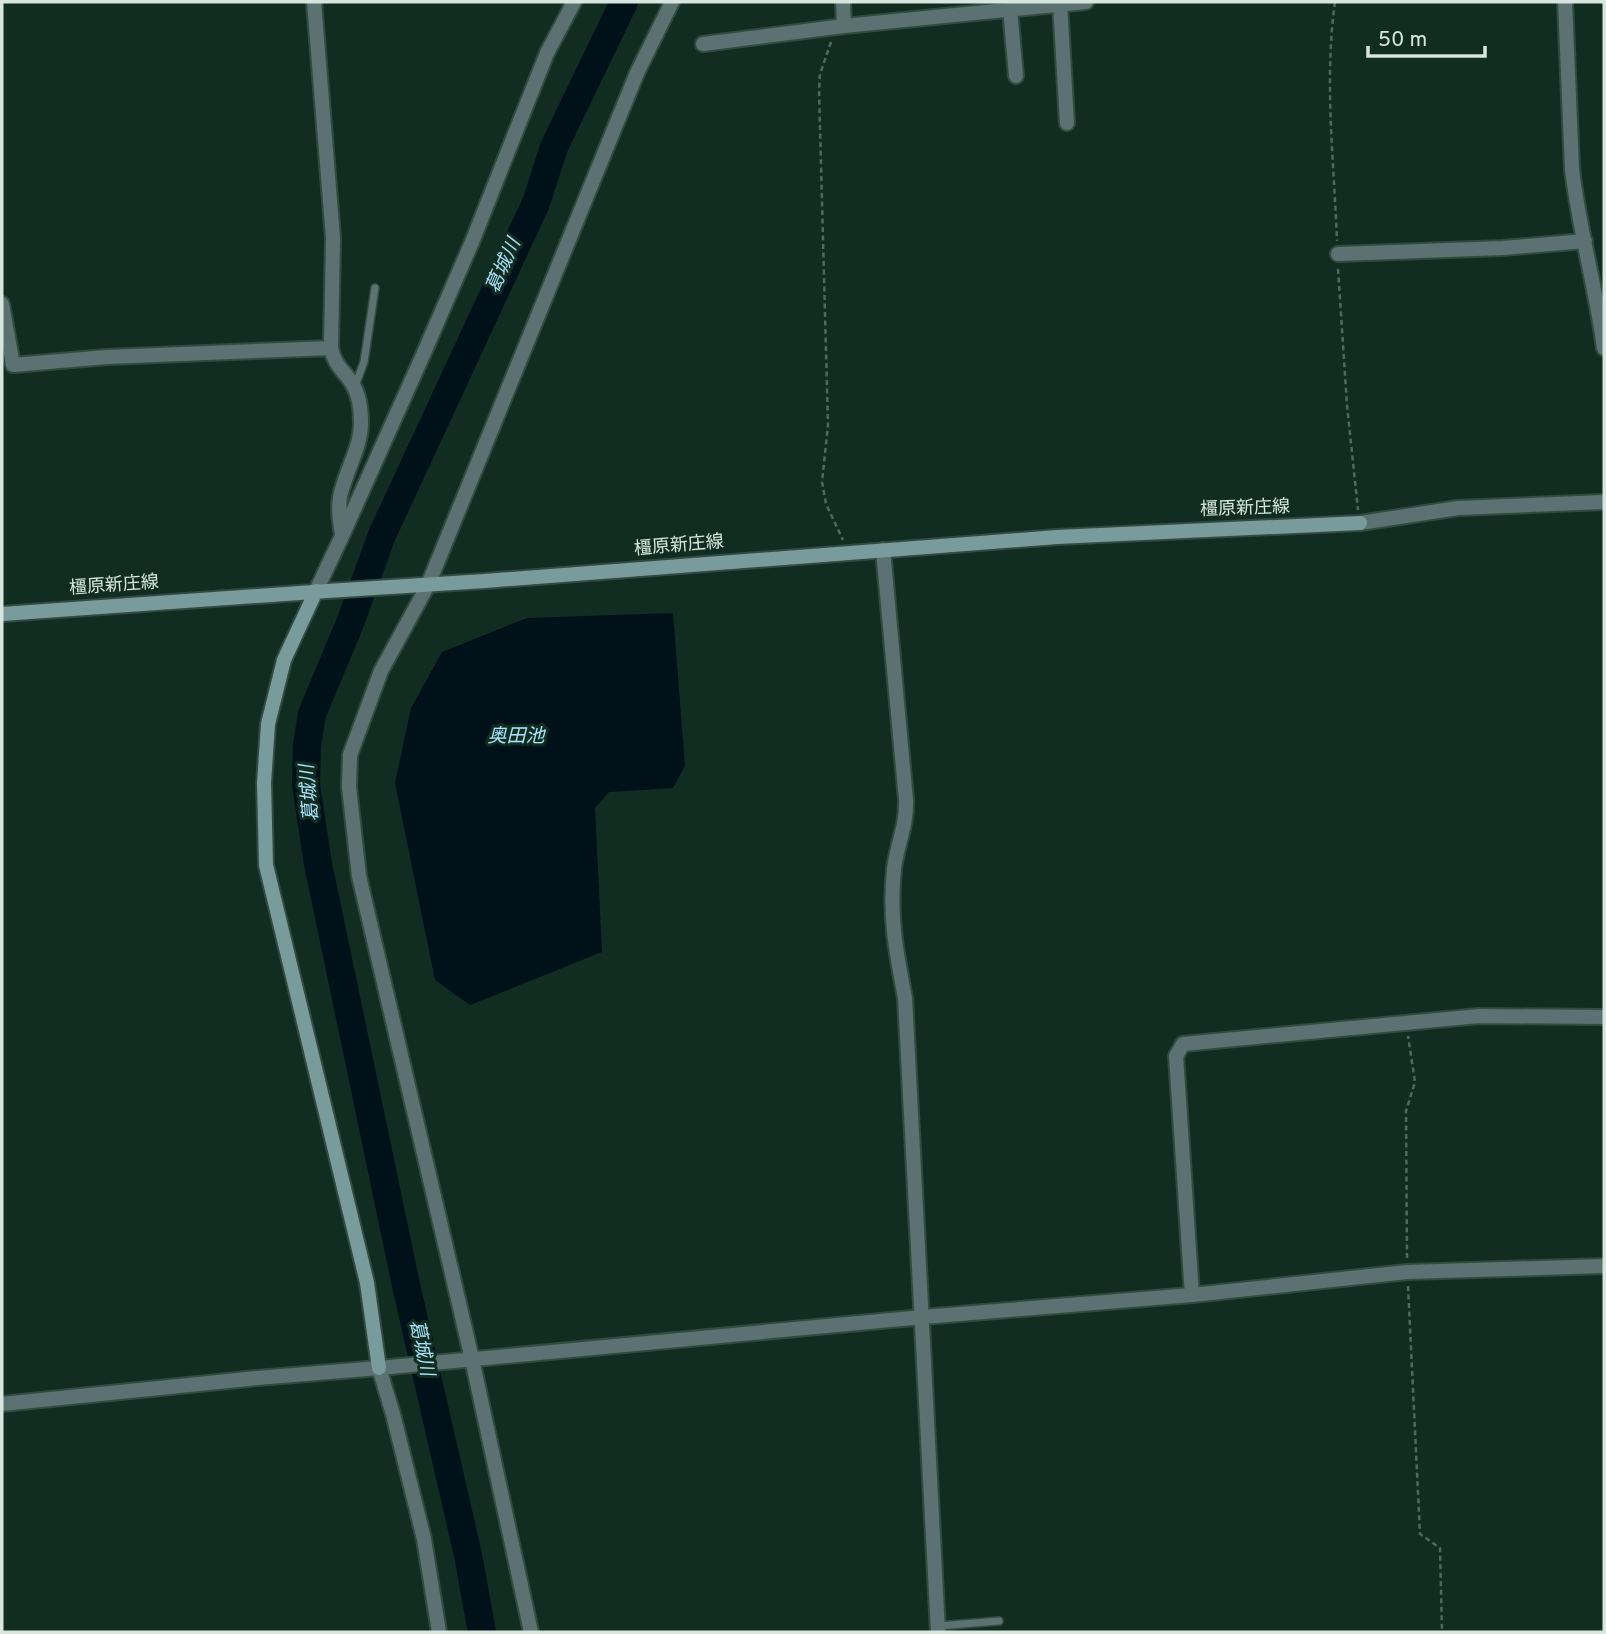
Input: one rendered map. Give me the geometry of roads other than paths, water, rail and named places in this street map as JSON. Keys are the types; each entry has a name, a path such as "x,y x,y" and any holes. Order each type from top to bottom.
{"main road":[{"name":"橿原新庄線","path":"2,614 406,585 485,582 1057,537 1360,523"},
{"path":"322,591 285,660 268,724 264,783 266,864 386,1368"}],"street":[{"path":"314,2 333,238 331,348 334,361 355,387 361,426 340,499 342,536"},
{"path":"322,591 342,536 472,242 547,53 574,2"},
{"path":"531,1632 359,876 349,787 350,755 381,671 428,585 636,73 672,2"},
{"path":"840,27 843,2"},
{"path":"702,44 1086,2"},
{"path":"1565,2 1572,169 1604,348"},
{"path":"1060,4 1067,123"},
{"path":"1010,9 1016,76"},
{"path":"1338,254 1503,248 1585,241"},
{"path":"2,304 13,365 120,356 331,348"},
{"path":"1360,523 1458,508 1604,502"},
{"path":"883,550 907,816 894,865 891,900 894,942 905,998 938,1629"},
{"path":"1192,1295 1176,1056 1183,1044 1479,1016 1604,1017"},
{"path":"2,1404 243,1379 1192,1295 1407,1272 1604,1266"},
{"path":"386,1368 393,1414 424,1539 439,1632"}],"lane":[{"path":"355,387 364,362 375,288"},
{"path":"938,1629 999,1621"}],"water":[{"name":"奥田池","path":"673,613 685,766 673,788 609,792 595,808 602,952 470,1005 435,980 395,783 411,708 442,652 527,618"}],"waterway":[{"name":"葛城川","path":"482,1632 468,1555 406,1285 318,864 306,785 307,745 312,714 350,623 382,535 536,203 554,147 624,2"}]}
